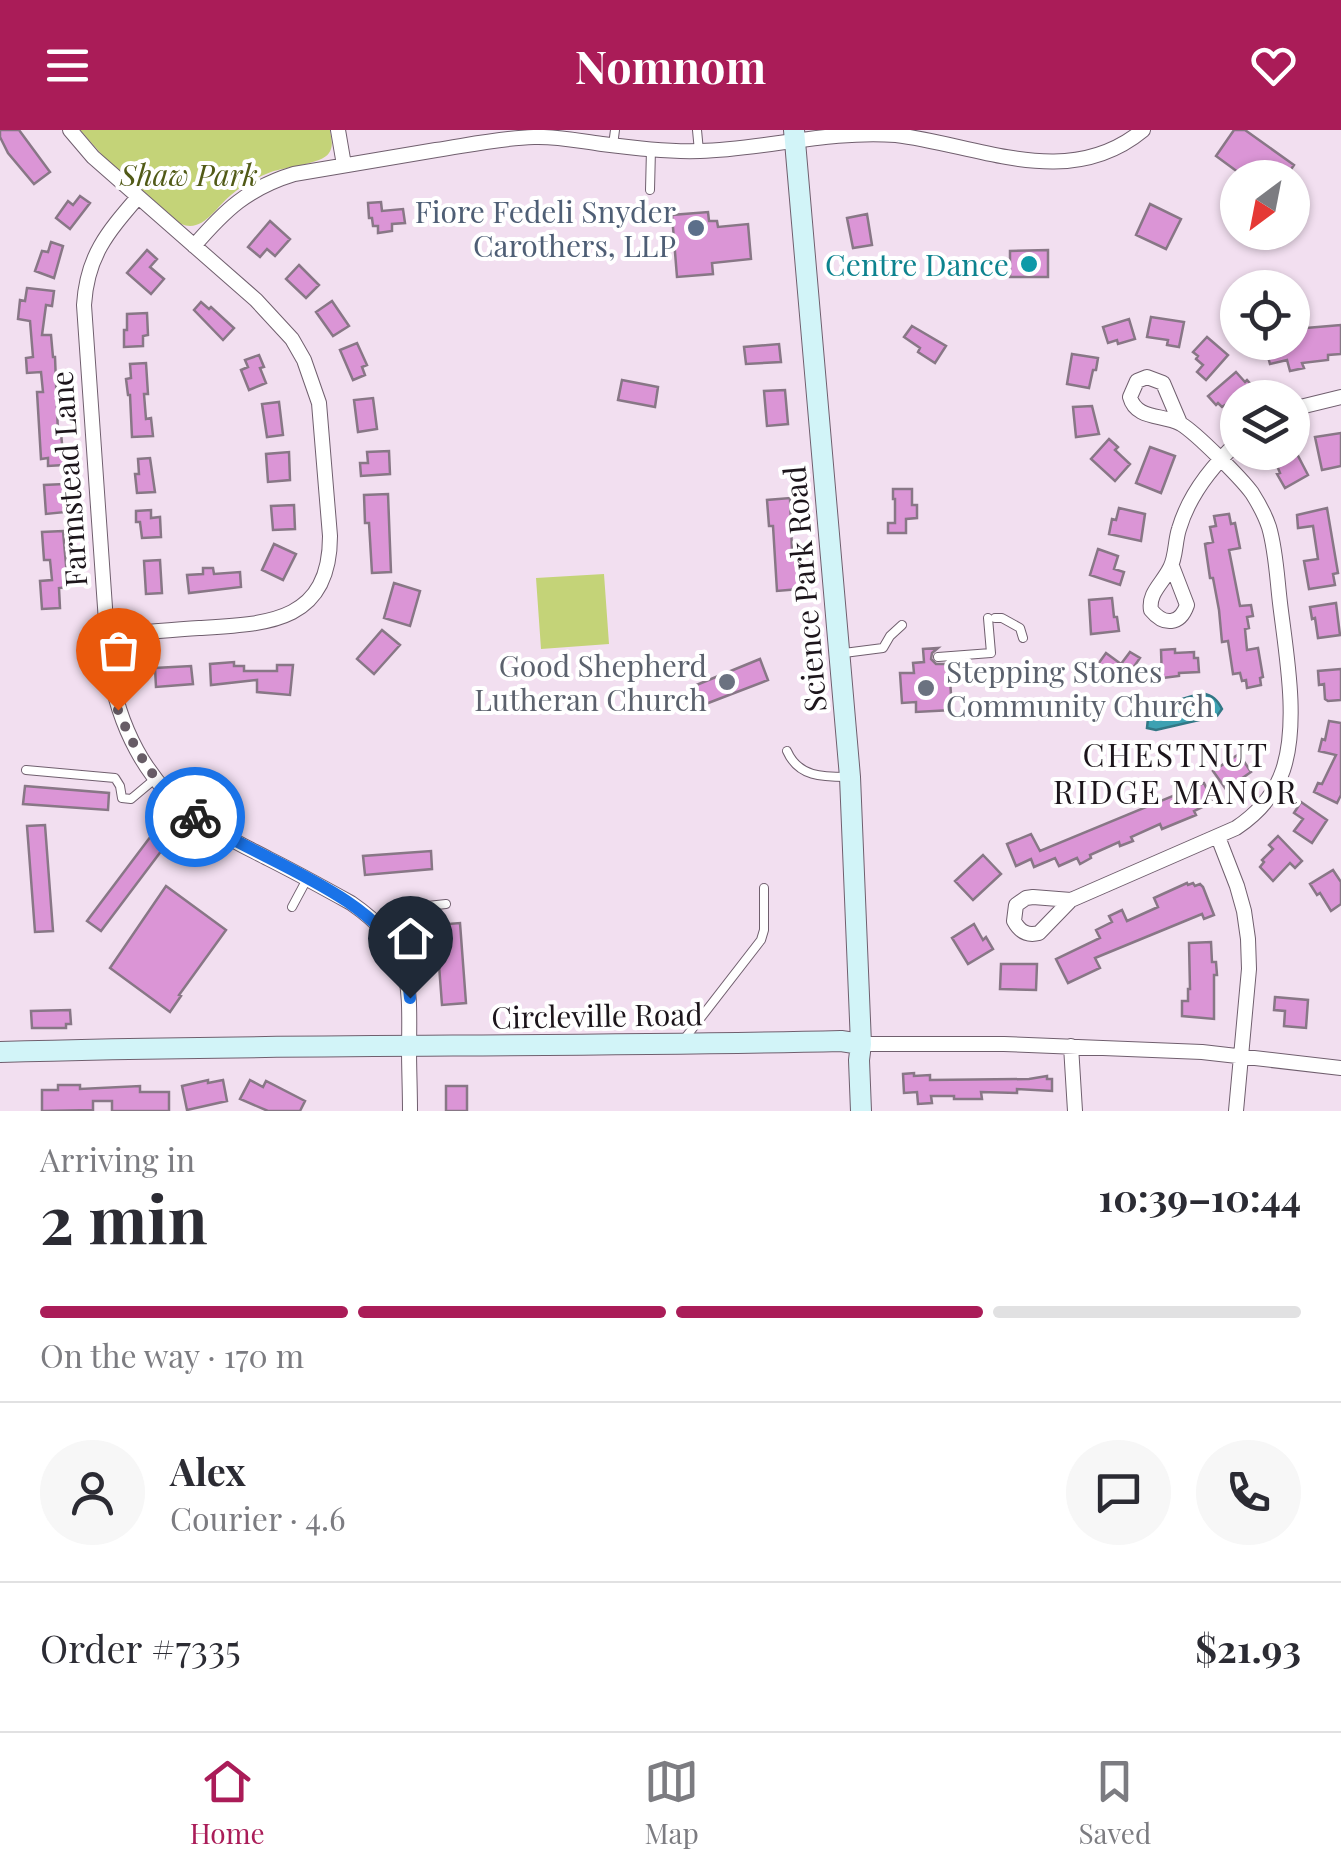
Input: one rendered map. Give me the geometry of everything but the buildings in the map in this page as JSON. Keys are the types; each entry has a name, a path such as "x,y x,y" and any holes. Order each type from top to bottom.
{"main road":[{"name":"Science Park Road","path":"795,135 850,777 861,1111"},
{"name":"Circleville Road","path":"0,1052 161,1047 842,1041 861,1044"}],"street":[{"path":"70,130 93,157 275,318 304,360 322,422 330,536 328,568 302,606 274,621 242,626 107,636"},
{"path":"338,130 344,165"},
{"path":"194,246 218,218 249,192 271,181 521,134 614,138 651,149 699,151 795,135 889,134 1020,159 1067,162 1102,155 1142,130"},
{"name":"Farmstead Lane","path":"138,197 96,251 85,286 84,305 107,636 118,710 140,757 182,806 210,827 351,903 380,927 394,945 408,979 410,998 410,1111"},
{"path":"1310,404 1341,397"},
{"path":"1172,566 1186,510 1220,460 1180,423"},
{"path":"1071,900 1236,828 1256,812 1279,780 1288,746 1290,689 1268,527 1247,487 1230,470"},
{"path":"1218,838 1241,899 1248,939 1249,969 1236,1111"},
{"name":"Circleville Road","path":"861,1044 1070,1046 1241,1055 1341,1068"},
{"path":"1070,1046 1075,1111"}],"lane":[{"path":"697,130 699,151"},
{"path":"650,190 651,149"},
{"path":"938,657 991,652 992,618 1002,618 1020,628 1023,638"},
{"path":"839,653 883,648 902,626"},
{"path":"968,713 1027,709"},
{"path":"787,751 796,766 809,774 850,777"},
{"path":"26,770 116,778 122,798 130,799 156,778"},
{"path":"292,907 307,879"},
{"path":"679,1045 761,940 764,888"},
{"path":"380,927 400,909 446,904"}],"green space":[{"name":"Shaw Park","path":"80,130 330,130 332,145 319,160 271,172 250,182 208,218 189,226 181,224 104,157"},
{"path":"604,574 609,644 541,649 536,578"}],"water":[{"path":"1202,693 1212,697 1222,709 1217,716 1156,730 1147,728 1149,709"}],"way so far":[{"path":"118,710 140,757 173,798 195,817"}],"place":[{"name":"Fiore Fedeli Snyder Carothers, LLP","path":"696,228"},
{"name":"Centre Dance","path":"1029,264"},
{"name":"Good Shepherd Lutheran Church","path":"727,682"},
{"name":"Stepping Stones Community Church","path":"926,688"}],"district":[{"name":"CHESTNUT RIDGE MANOR","path":"1176,772"}],"route":[{"path":"195,817 366,913 394,945 408,979 410,998"}]}
